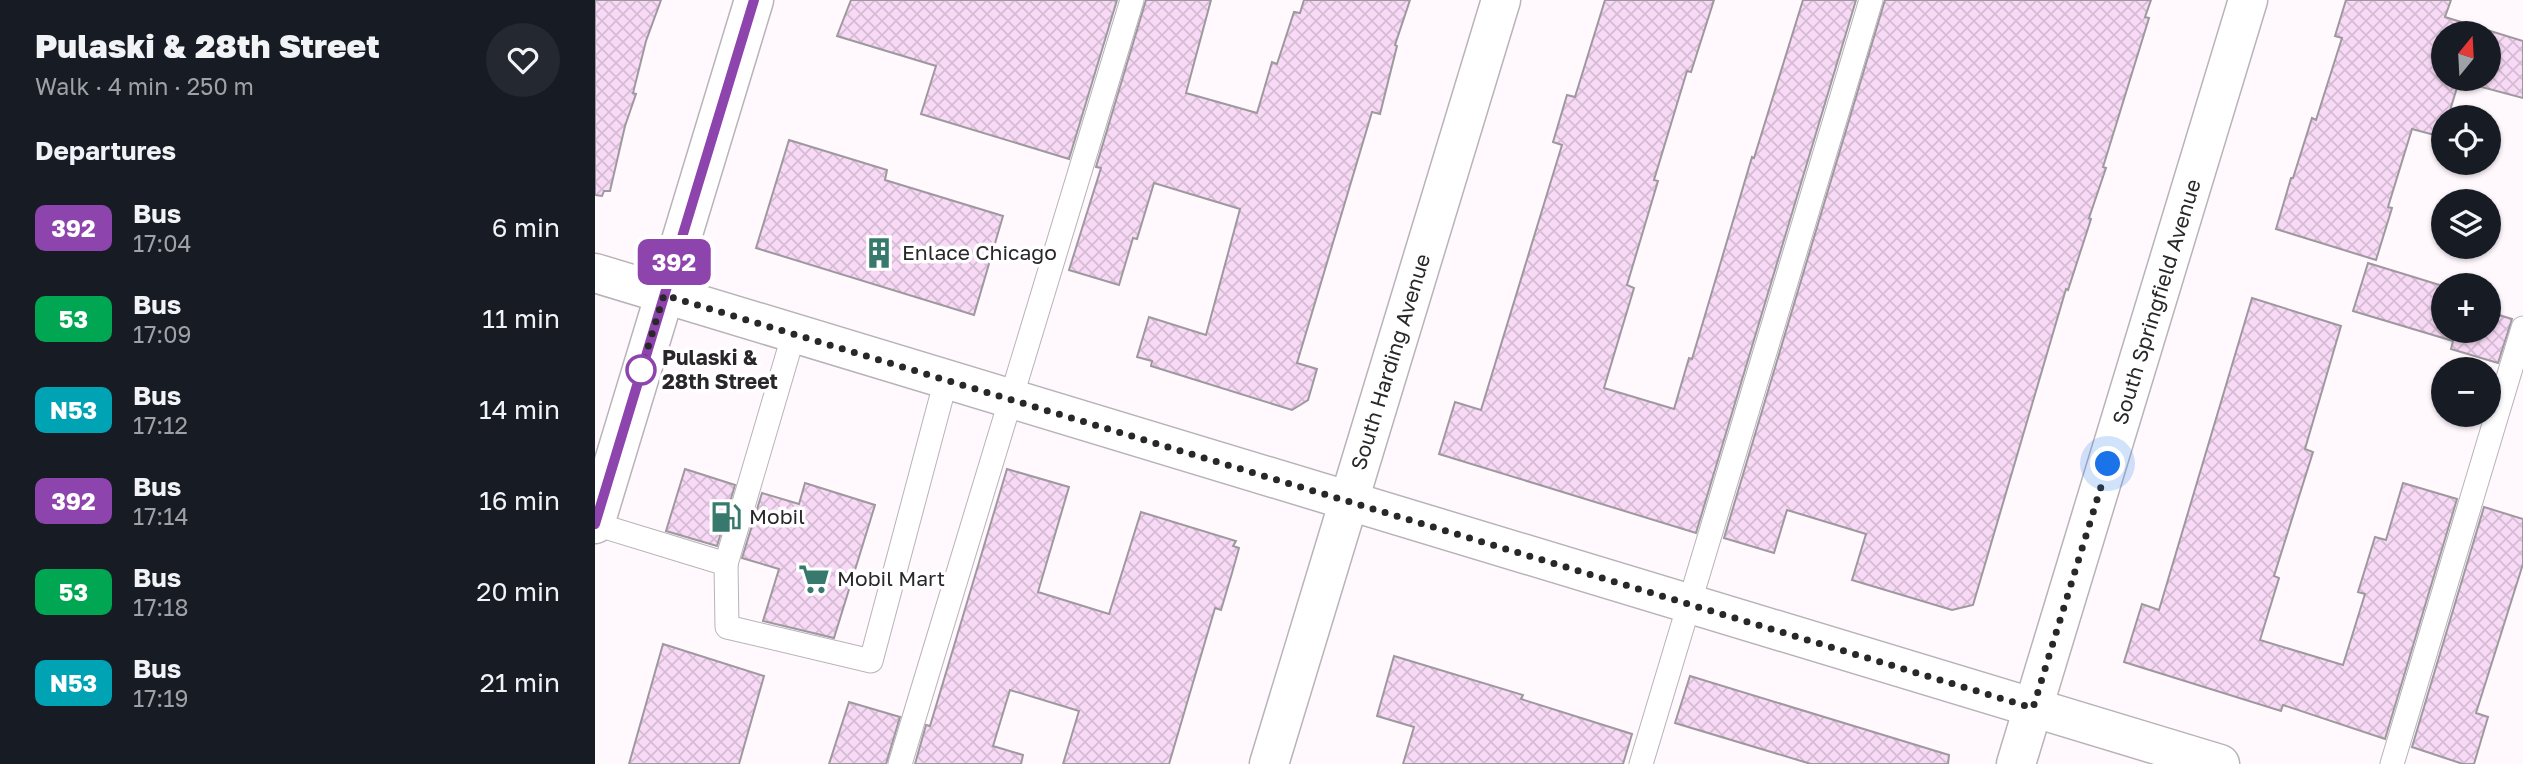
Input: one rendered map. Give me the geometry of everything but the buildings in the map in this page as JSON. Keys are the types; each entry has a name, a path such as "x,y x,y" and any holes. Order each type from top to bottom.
{"street":[{"path":"595,524 754,0"},
{"name":"South Harding Avenue","path":"1269,764 1501,0"},
{"name":"South Springfield Avenue","path":"2016,764 2248,0"},
{"path":"595,273 2220,764"}],"lane":[{"path":"900,764 1132,0"},
{"path":"1640,764 1871,0"},
{"path":"2392,764 2523,328"},
{"path":"794,334 726,564 727,627 871,661 946,380"},
{"path":"595,524 726,564"}],"bus line":[{"name":"392","path":"595,524 754,0"}],"place":[{"name":"Enlace Chicago","path":"879,253"},
{"name":"Pulaski & 28th Street","path":"641,370"},
{"name":"Mobil","path":"726,517"},
{"name":"Mobil Mart","path":"814,579"}],"route":[{"path":"641,370 664,295 2033,708 2108,464"}]}
